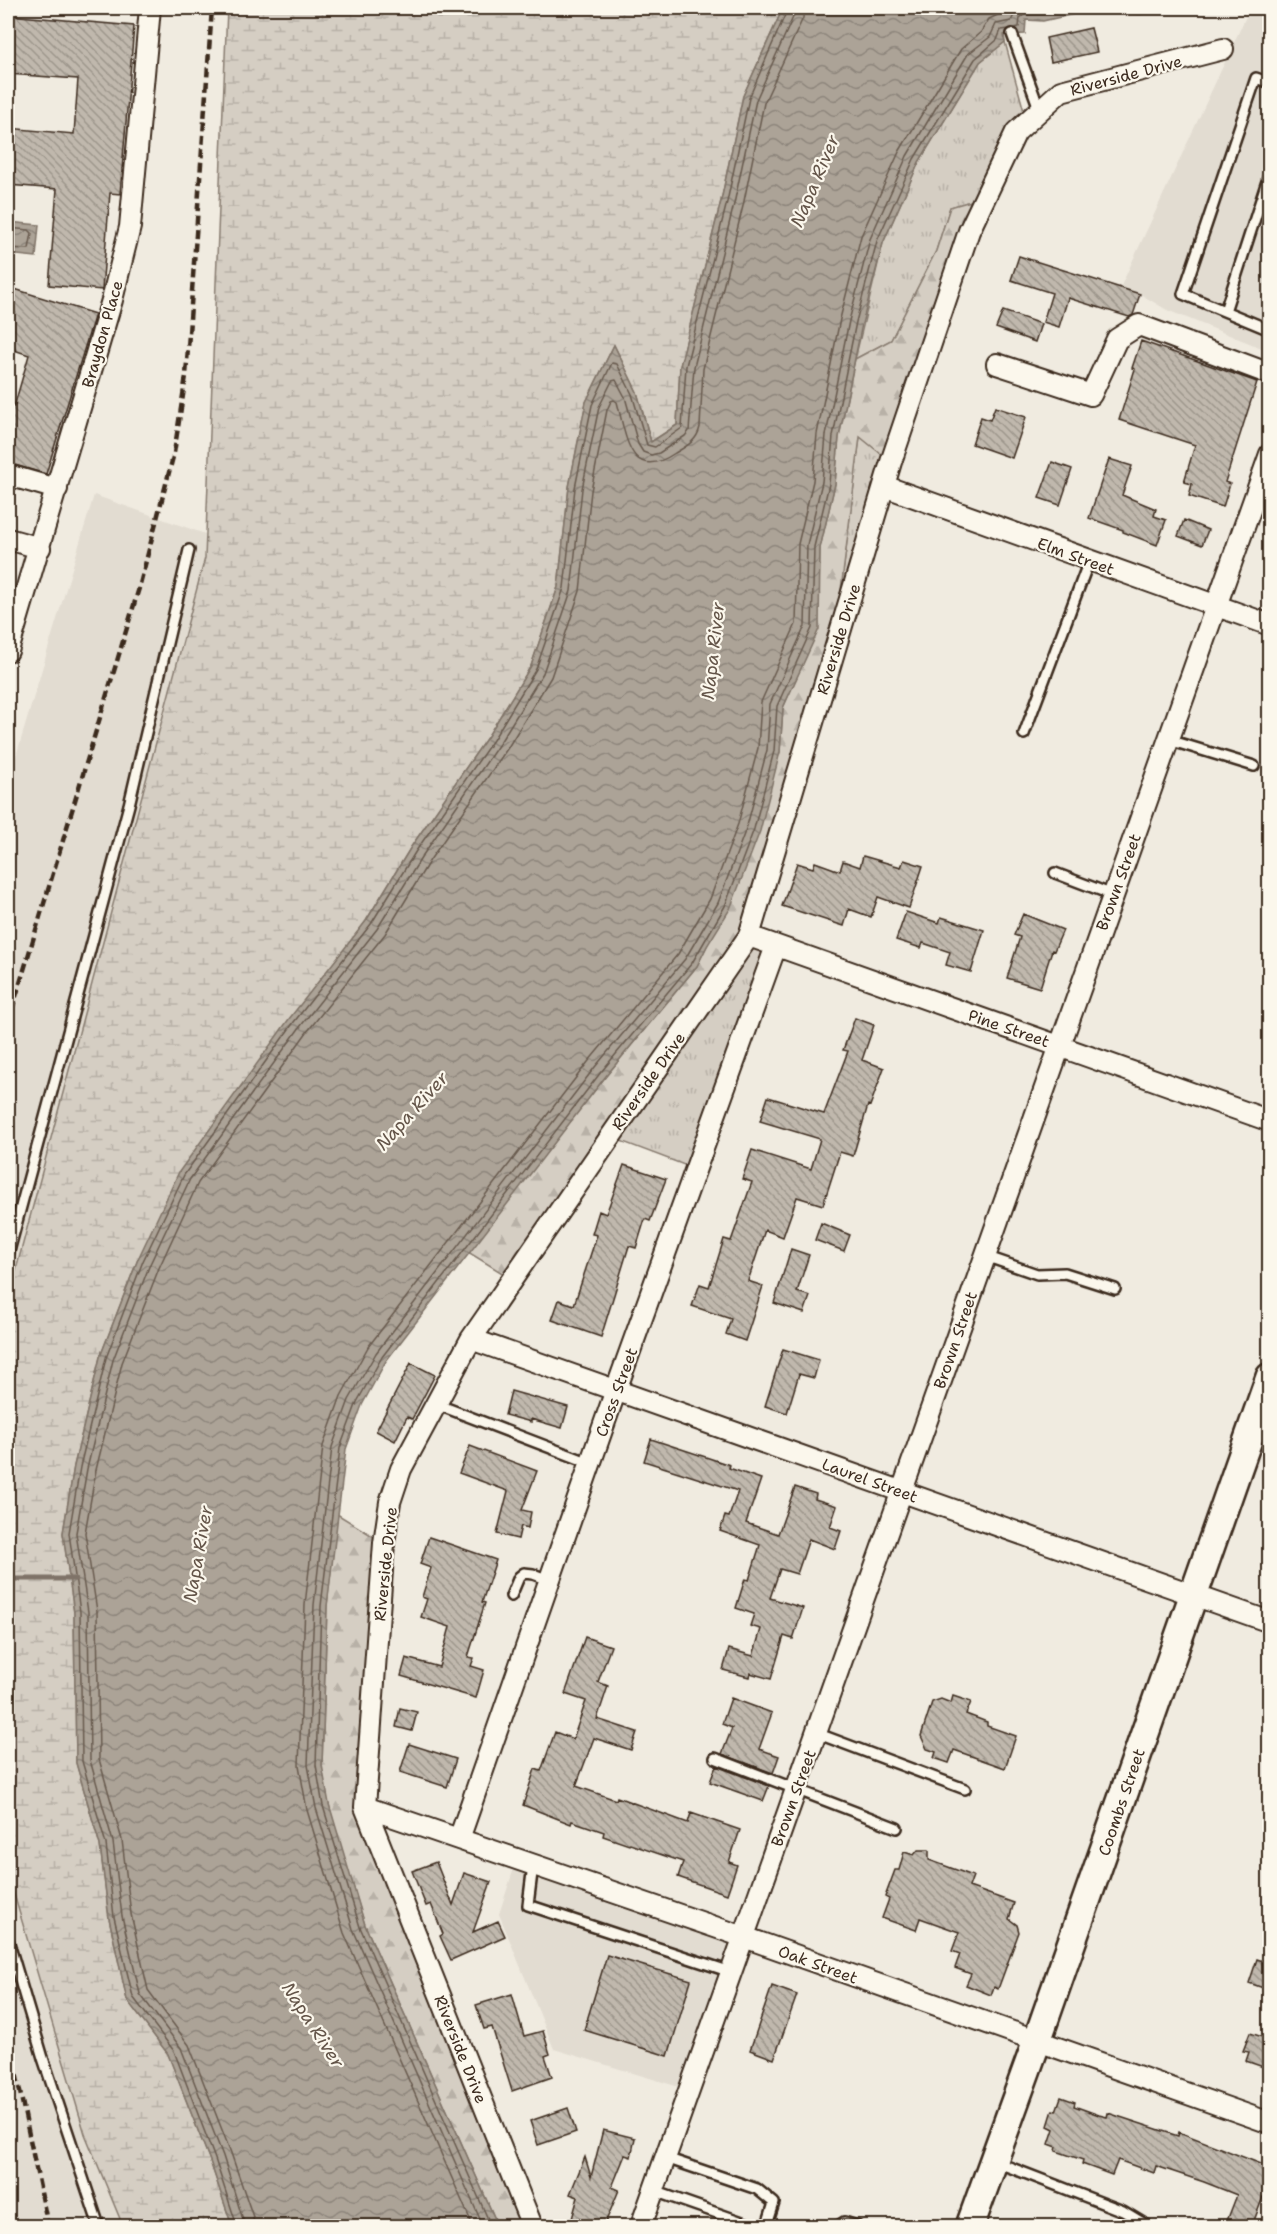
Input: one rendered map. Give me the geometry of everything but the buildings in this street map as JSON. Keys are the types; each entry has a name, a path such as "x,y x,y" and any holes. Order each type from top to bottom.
{"street":[{"name":"Braydon Place","path":"8,651 112,300 130,227 150,8"},
{"name":"Riverside Drive","path":"532,2226 365,1807 384,1543 390,1502 401,1469 471,1339 749,936 884,486 969,231 1016,132 1061,91 1223,49"},
{"path":"997,364 1091,395 1117,339 1139,325 1269,374"},
{"name":"Brown Street","path":"644,2226 654,2191 731,1972 1217,607 1269,454"},
{"path":"8,475 57,489"},
{"name":"Elm Street","path":"884,486 1269,625"},
{"path":"8,539 40,548"},
{"name":"Pine Street","path":"749,936 1269,1121"},
{"name":"Cross Street","path":"459,1839 590,1463 776,946"},
{"name":"Laurel Street","path":"471,1339 1269,1622"},
{"name":"Coombs Street","path":"970,2226 1037,2042 1269,1377"},
{"name":"Oak Street","path":"365,1807 744,1937 1269,2123"}],"lane":[{"path":"1012,34 1040,111"},
{"path":"1269,83 1256,78 1183,294 1269,330"},
{"path":"1225,311 1269,172"},
{"path":"8,1255 129,805 189,550"},
{"path":"1024,734 1089,561"},
{"path":"1169,740 1254,766"},
{"path":"1055,873 1113,895"},
{"path":"985,1256 1036,1274 1065,1273 1115,1289"},
{"path":"435,1404 590,1463"},
{"path":"512,1596 519,1578 524,1573 549,1580"},
{"path":"816,1732 965,1789"},
{"path":"715,1758 897,1828"},
{"path":"533,1865 528,1905 731,1972"},
{"path":"8,1940 43,2058 99,2226"},
{"path":"666,2158 757,2190 774,2203 767,2225 764,2226"},
{"path":"994,2162 1123,2211 1148,2226"},
{"path":"654,2191 754,2226"},
{"path":"838,2226 844,2222 856,2226"}],"shaded area":[{"path":"1250,8 1269,8 1269,351 1167,310 1140,294 1120,288"},
{"path":"94,495 205,534 205,558 8,1300 8,783"},
{"path":"518,1856 744,1937 689,2090 554,2049 499,1914"},
{"path":"8,1874 85,2134 123,2226 8,2226"}],"green space":[{"path":"227,8 783,8 743,96 721,201 680,366 677,425 651,442 637,392 614,345 586,402 569,487 558,587 531,666 488,736 411,847 366,921 138,1259 100,1357 74,1466 63,1533 74,1613 76,1763 100,1845 109,1918 127,2000 168,2054 210,2161 232,2226 123,2226 85,2134 8,1874 8,1300 205,558"},
{"path":"1005,42 1027,122 985,197 950,207 936,251 891,340 855,359 883,243 919,162 980,62"},
{"path":"985,197 891,462 860,437 833,654 749,936 512,1279 468,1252 606,1076 697,966 707,946 780,752 783,708 818,629 820,548 835,484 839,437 855,359 891,340 936,251 950,207"},
{"path":"860,436 891,462 833,654"},
{"path":"749,936 776,946 695,1169 610,1137"},
{"path":"337,1514 384,1543 365,1807 532,2226 498,2226 365,1925 339,1842 323,1783 322,1765 327,1606"}],"water":[{"name":"Napa River","path":"783,8 1163,8 1141,14 1092,10 1043,21 1026,20 1025,34 1004,35 1005,42 980,62 919,162 883,243 862,324 839,437 835,484 820,548 819,629 783,708 780,752 760,831 730,909 697,966 606,1076 386,1361 362,1405 346,1449 327,1606 322,1765 329,1804 365,1925 498,2226 232,2226 210,2161 168,2054 127,2000 109,1918 100,1845 76,1763 74,1613 63,1533 74,1466 100,1357 138,1259 179,1172 289,1019 366,921 411,847 488,736 531,666 558,587 569,487 586,402 614,345 637,392 651,442 677,425 680,366 721,201 743,96"},
{"path":"8,222 39,225 36,257 8,254"}],"waterway":[{"path":"8,1579 75,1579"}],"railway":[{"path":"8,1023 139,588 174,453 186,376 212,8"},
{"path":"8,2034 48,2226"}]}
